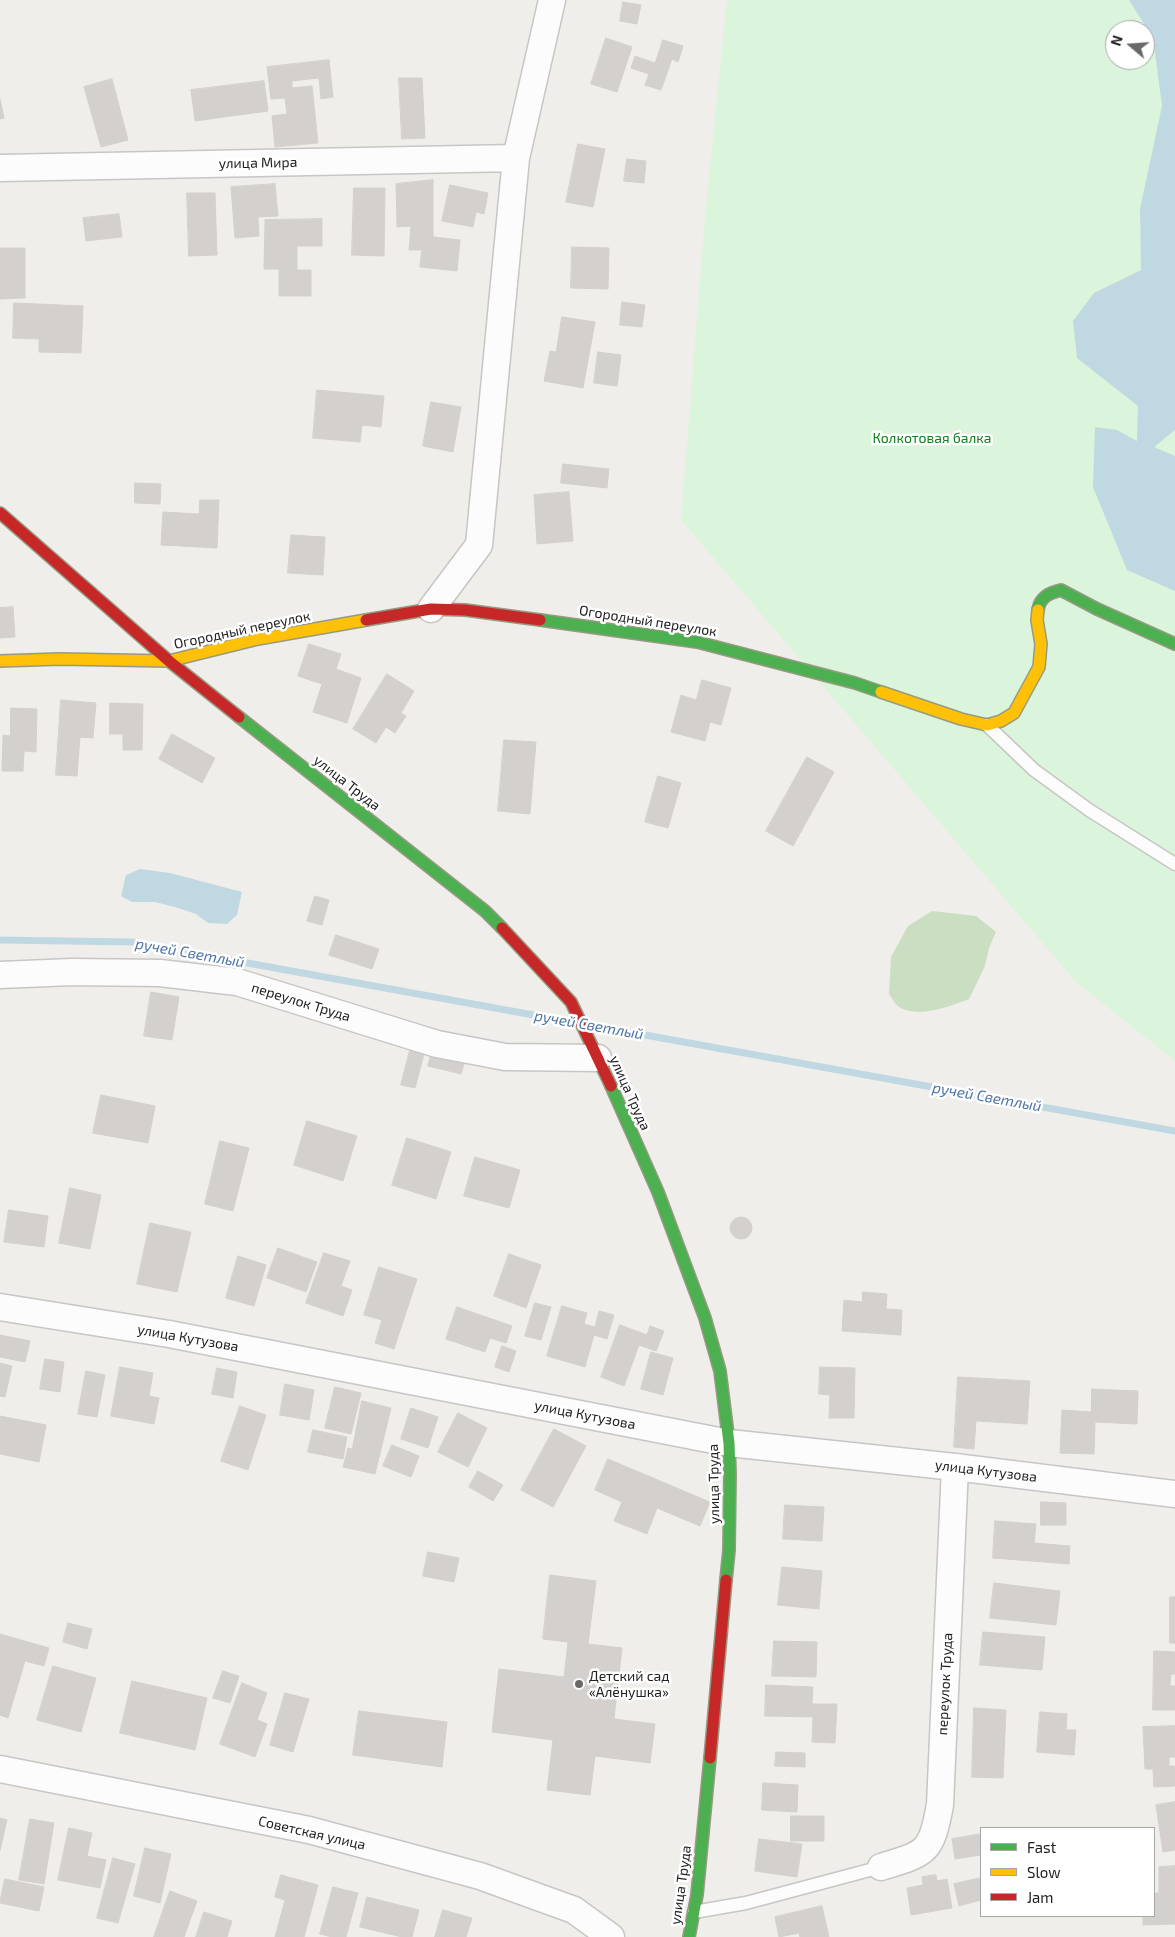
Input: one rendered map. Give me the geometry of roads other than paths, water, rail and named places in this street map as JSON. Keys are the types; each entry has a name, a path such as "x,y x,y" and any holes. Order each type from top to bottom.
{"street":[{"path":"432,609 479,545 516,158 552,0"},
{"name":"улица Мира","path":"0,168 516,158"},
{"name":"улица Труда","path":"0,513 169,661 485,911 571,1002 587,1033 658,1192 705,1318 720,1372 729,1443 729,1550 698,1885 689,1937"},
{"path":"987,725 1001,721 1014,713 1039,666 1041,644 1037,620 1039,603 1048,593 1061,590 1097,609 1175,644"},
{"name":"Огородный переулок","path":"0,661 60,659 169,661 258,639 432,609 500,614 697,642 855,683 961,719 987,725"},
{"name":"переулок Труда","path":"0,975 72,972 160,973 237,982 437,1044 506,1057 598,1058"},
{"name":"улица Кутузова","path":"0,1307 169,1334 729,1443 1175,1494"},
{"name":"переулок Труда","path":"881,1867 913,1857 929,1845 936,1826 940,1805 955,1468"},
{"name":"Советская улица","path":"0,1768 309,1830 480,1876 574,1910 611,1937"}],"lane":[{"path":"987,725 1034,770 1089,810 1175,864"},
{"path":"694,1912 746,1903 881,1867"}],"water":[{"path":"1129,0 1175,0 1175,430 1154,447 1175,456 1175,591 1127,570 1093,487 1095,427 1117,430 1137,441 1138,406 1077,358 1073,321 1094,293 1141,270 1140,209 1162,106 1155,53 1155,20 1142,20"},
{"path":"140,869 170,873 242,892 237,915 227,924 208,923 196,914 175,907 155,902 132,902 121,896 126,875"}],"waterway":[{"name":"ручей Светлый","path":"0,940 132,942 572,1022"},
{"name":"ручей Светлый","path":"590,1025 1175,1131"}],"place":[{"name":"Детский сад «Алёнушка»","path":"579,1684"}],"park label":[{"name":"Колкотовая балка","path":"932,438"}]}
